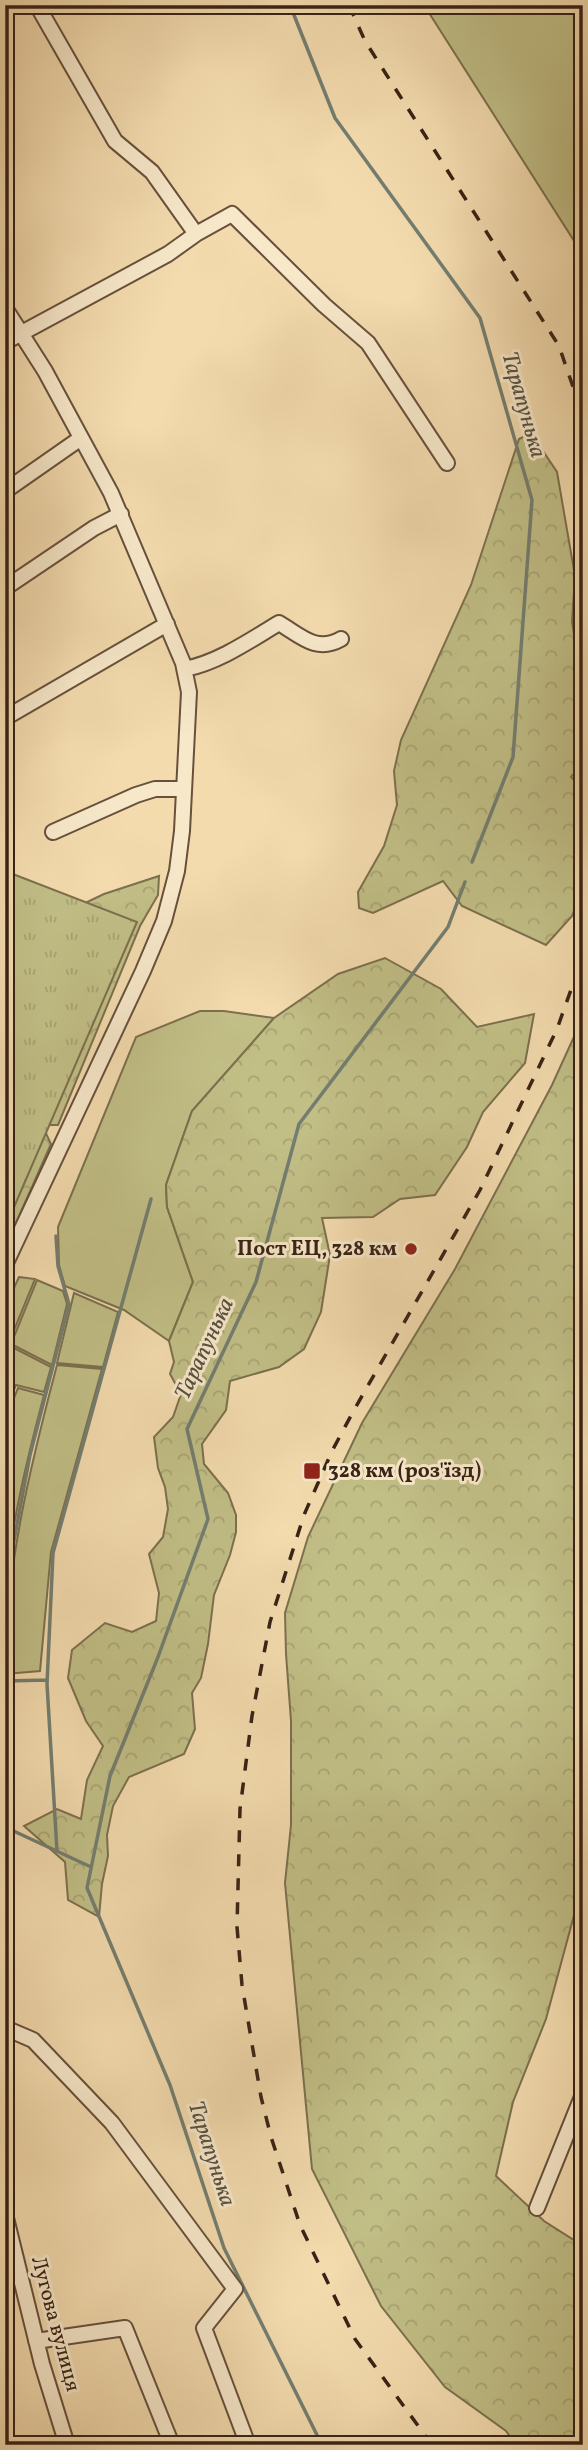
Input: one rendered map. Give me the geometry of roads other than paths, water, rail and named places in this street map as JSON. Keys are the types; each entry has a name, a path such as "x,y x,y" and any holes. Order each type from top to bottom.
{"street":[{"path":"37,5 115,141 152,172 196,234"},
{"path":"5,342 168,254 196,234 232,214 324,305 368,343 447,463"},
{"path":"5,308 111,493 185,669 189,692 177,871 164,921 5,1265"},
{"path":"5,491 81,438"},
{"path":"5,588 94,528 121,514"},
{"path":"185,669 219,658 279,623 311,643 328,646 341,639"},
{"path":"5,718 167,624"},
{"path":"53,832 136,795 155,789 184,789"},
{"path":"5,2028 33,2040 112,2123 235,2289 204,2328 248,2445"},
{"path":"537,2208 583,2094"},
{"name":"Лугова вулиця","path":"5,2214 36,2341 67,2445"},
{"path":"36,2341 125,2328 172,2445"}],"waterway":[{"name":"Тарапунька","path":"290,5 335,118 480,318 532,500 513,757 472,862"},
{"name":"Тарапунька","path":"324,2445 224,2248 170,2085 87,1888 110,1776 158,1657 208,1519 187,1429 256,1282 299,1124 448,927 465,882"},
{"path":"57,1851 47,1684 53,1553 151,1199"},
{"path":"5,1612 9,1567 30,1455 69,1304 58,1266 56,1236"},
{"path":"5,1681 47,1680"},
{"name":"Тарапунька","path":"5,1827 91,1867"}],"railway":[{"path":"349,5 365,41 559,346 583,416"},
{"path":"432,2445 355,2339 300,2225 271,2137 261,2097 242,1985 237,1927 240,1809 252,1716 270,1622 304,1515 332,1451 354,1410 480,1190 557,1029 583,956"}],"place":[{"name":"Пост ЕЦ, 328 км","path":"411,1249"},
{"name":"328 км (роз'їзд)","path":"312,1471"}]}
